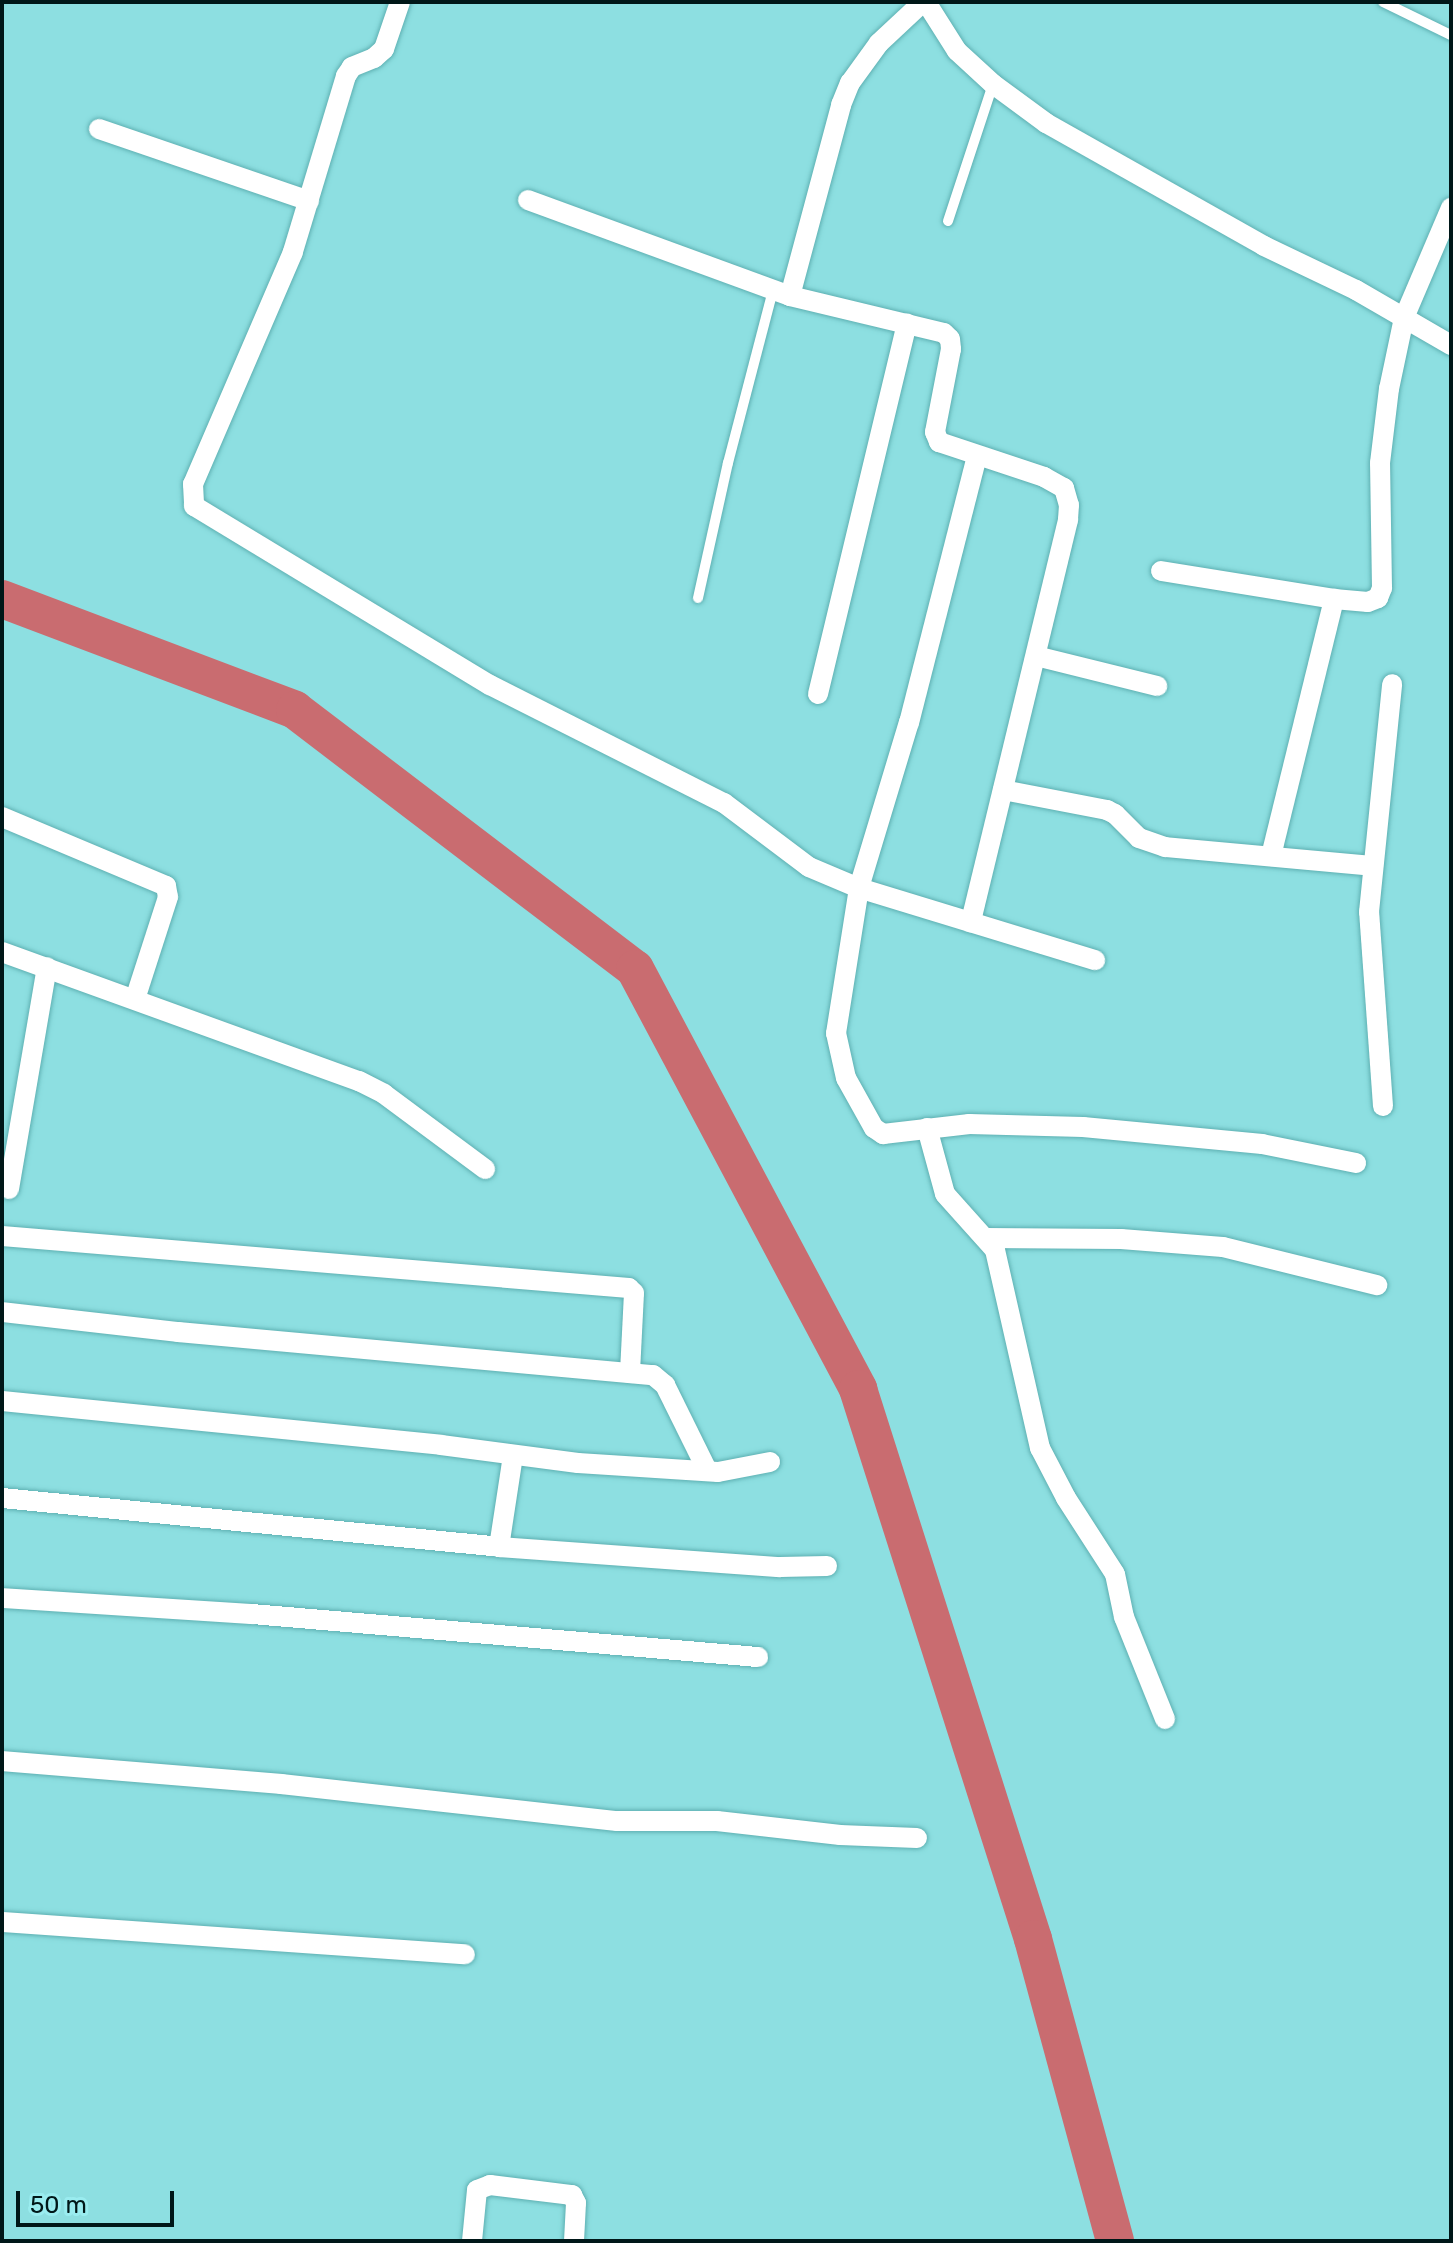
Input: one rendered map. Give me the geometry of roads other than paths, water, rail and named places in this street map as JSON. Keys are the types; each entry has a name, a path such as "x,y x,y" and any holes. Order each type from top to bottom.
{"street":[{"path":"400,2 389,38 380,54 347,71 285,273 193,484 194,506 490,685 724,803 809,867 859,888 1095,960"},
{"path":"782,293 850,83 879,43 924,2 957,51 993,84 1046,123 1188,204 1451,345"},
{"path":"99,129 309,201"},
{"path":"528,200 782,293 937,330 950,339 936,438 942,445 1057,482 1068,496 1068,520 971,922"},
{"path":"1161,571 1334,599 1374,601 1382,588 1380,463 1389,389 1404,318 1451,208"},
{"path":"818,694 907,324"},
{"path":"977,456 909,722 859,888 838,1011 840,1064 878,1132 889,1135 927,1128 1002,1124 1176,1133 1262,1144 1356,1163"},
{"path":"1271,856 1334,599"},
{"path":"1036,656 1157,686"},
{"path":"1383,1106 1369,946 1373,866 1392,684"},
{"path":"1003,790 1107,810 1149,843 1373,866"},
{"path":"2,817 166,886 168,897 135,999"},
{"path":"2,952 359,1081 384,1094 485,1169"},
{"path":"9,1189 47,967"},
{"path":"927,1128 945,1194 985,1238 997,1257 1040,1448 1066,1498 1115,1574 1124,1617 1165,1719"},
{"path":"2,1236 629,1288 634,1293 630,1373"},
{"path":"985,1238 1121,1239 1223,1247 1377,1285"},
{"path":"2,1312 178,1332 630,1373 662,1380 707,1470"},
{"path":"2,1401 513,1455 728,1472 770,1462"},
{"path":"499,1547 513,1455"},
{"path":"2,1498 499,1547 780,1567 827,1566"},
{"path":"2,1598 252,1614 758,1657"},
{"path":"2,1761 281,1784 617,1821 717,1821 840,1835 917,1838"},
{"path":"2,1922 465,1954"},
{"path":"472,2241 477,2190 490,2185 572,2195 576,2203 574,2241"}],"lane":[{"path":"1383,2 1451,35"},
{"path":"948,221 993,84"},
{"path":"698,598 728,463 782,293"}],"waterway":[{"path":"2,599 295,710 635,969 858,1389 1033,1939 1115,2241"}]}
